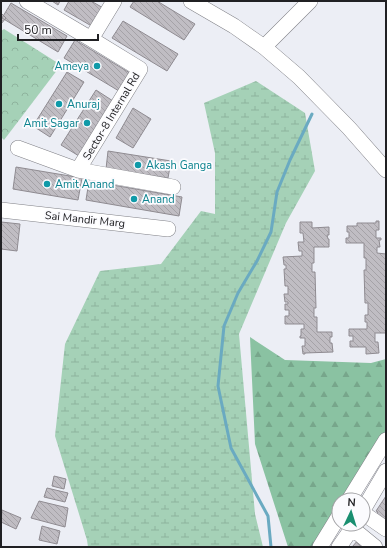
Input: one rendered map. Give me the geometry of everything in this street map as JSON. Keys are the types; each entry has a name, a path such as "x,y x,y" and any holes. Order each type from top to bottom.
{"street":[{"name":"Sector-8 Internal Rd","path":"27,1 140,69 78,170"},
{"path":"92,39 114,1"},
{"path":"191,1 234,26 264,47 299,77 349,128 386,170"},
{"path":"264,47 310,1"},
{"name":"Sector-8 Internal Rd","path":"18,148 78,170 172,187"},
{"name":"Sai Mandir Marg","path":"1,210 168,229"},
{"path":"354,492 386,440"},
{"path":"371,498 386,471"},
{"path":"371,518 386,529"},
{"path":"320,547 331,529"},
{"path":"339,547 350,532"},
{"path":"360,532 375,547"}],"green space":[{"path":"4,29 61,65 4,140 1,137 1,31"},
{"path":"256,81 305,113 315,171 286,223 239,334 255,514 263,547 88,547 55,436 65,344 100,271 161,264 201,211 215,214 215,153 204,103"},
{"path":"250,337 285,360 371,363 386,359 386,435 349,492 331,492 331,520 314,547 288,547 255,444"}],"building":[{"path":"52,1 60,1 58,5"},
{"path":"69,1 91,1 105,9 95,28 64,10"},
{"path":"134,1 157,1 195,24 184,40 130,7"},
{"path":"11,3 67,36 58,52 2,18"},
{"path":"1,13 6,18 1,24"},
{"path":"123,21 178,54 167,71 112,38"},
{"name":"Ameya","path":"75,40 130,73 119,91 64,58"},
{"name":"Anuraj","path":"67,72 84,82 50,137 33,126"},
{"name":"Amit Sagar","path":"96,90 113,101 79,156 61,145"},
{"path":"133,108 151,119 133,148 116,138"},
{"name":"Akash Ganga","path":"108,151 171,161 168,178 106,169"},
{"name":"Amit Anand","path":"16,167 82,178 78,200 13,189"},
{"name":"Anand","path":"89,181 182,197 179,216 86,200"},
{"path":"376,221 379,221 379,230 376,230 376,238 381,238 381,240 379,240 380,247 377,247 377,253 386,254 386,333 375,333 375,342 378,342 379,353 366,354 366,347 350,347 350,341 353,341 353,336 349,336 349,329 367,329 365,315 368,315 368,303 365,303 364,270 366,270 366,258 364,258 364,243 346,243 346,238 349,238 347,226 357,226 357,223 376,223"},
{"path":"1,222 20,224 17,251 1,249"},
{"path":"300,222 312,222 312,228 329,227 329,235 327,235 329,239 329,247 314,247 314,263 312,263 312,272 315,272 316,308 314,308 314,317 317,317 317,332 332,332 330,343 332,343 333,352 303,354 302,346 305,346 305,338 300,338 300,336 301,329 304,329 304,324 285,324 285,316 289,316 289,310 285,310 285,304 288,304 288,302 285,302 284,294 288,294 288,286 285,286 284,269 286,269 286,265 284,265 283,257 302,256 302,251 299,251 298,242 304,242 303,233 300,233"},
{"path":"54,476 66,479 64,489 52,486"},
{"path":"47,488 68,493 65,502 44,497"},
{"path":"386,496 386,526 374,518 378,512 376,511"},
{"path":"39,501 68,508 65,527 31,518"},
{"path":"2,510 21,518 16,529 1,522"},
{"path":"42,526 60,531 57,544 39,540"},
{"path":"359,539 370,547 352,547"}],"waterway":[{"path":"271,547 268,516 231,448 218,386 224,326 238,293 257,261 271,232 277,192 290,160 312,114"}],"place":[{"name":"Ameya","path":"97,66"},
{"name":"Anuraj","path":"59,104"},
{"name":"Amit Sagar","path":"87,123"},
{"name":"Akash Ganga","path":"138,165"},
{"name":"Amit Anand","path":"47,184"},
{"name":"Anand","path":"134,199"}]}
